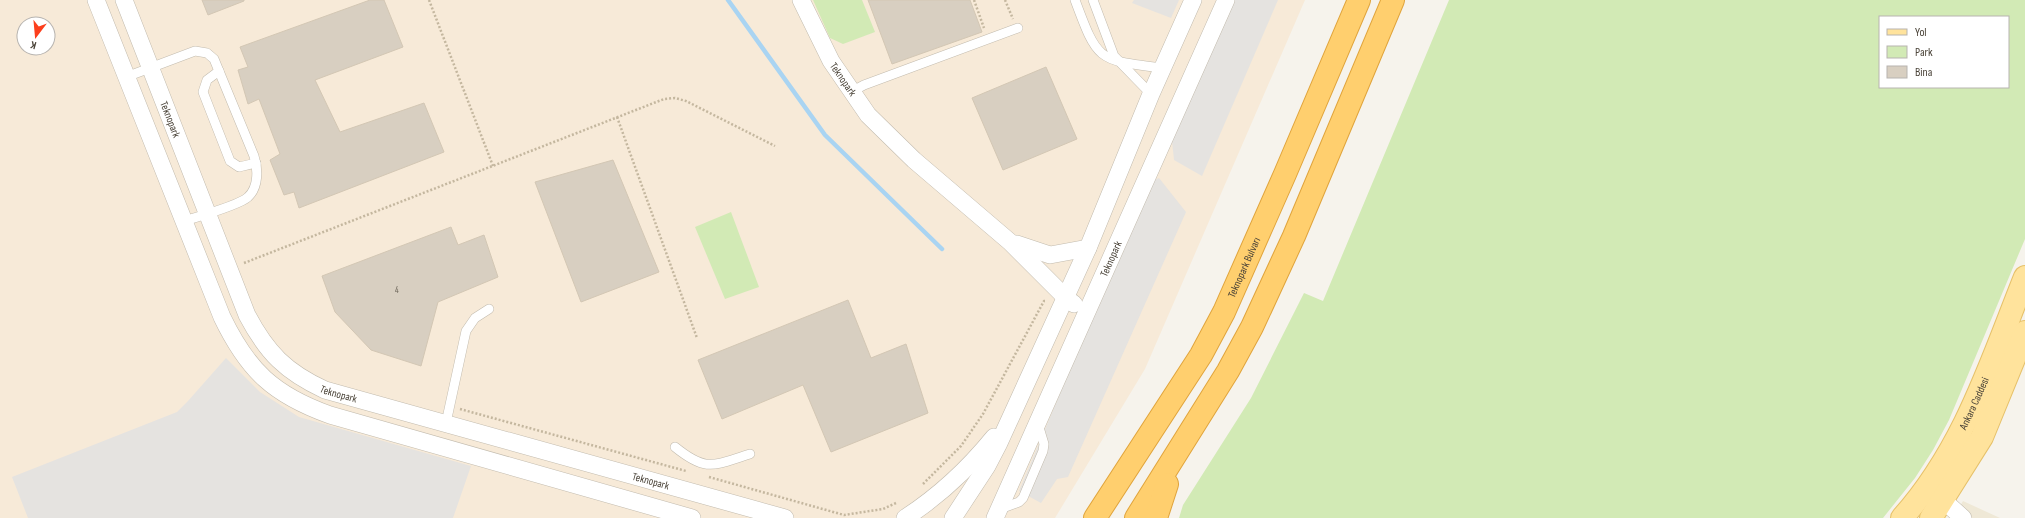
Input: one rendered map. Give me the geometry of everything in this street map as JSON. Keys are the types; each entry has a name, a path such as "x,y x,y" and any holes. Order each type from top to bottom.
{"highway":[{"name":"Teknopark Bulvarı","path":"1096,514 1201,355 1224,312 1279,188 1359,0"},
{"path":"1136,518 1228,371 1252,327 1294,236 1393,0"},
{"path":"1156,518 1176,454"}],"main road":[{"name":"Ankara Caddesi","path":"1902,518 1935,476 1964,427 2025,277"},
{"name":"Ankara Caddesi","path":"1941,511 1982,437 2025,332"}],"street":[{"name":"Teknopark","path":"96,0 214,299 238,348 258,372 288,398 330,415 692,518"},
{"name":"Teknopark","path":"124,0 228,270 247,315 258,337 282,364 296,374 325,390 785,518"},
{"name":"Teknopark","path":"801,0 832,62 868,115 886,134 1010,242 1066,298 1086,312"},
{"path":"953,518 987,466 1011,417 1088,248 1162,68 1193,0"},
{"name":"Teknopark","path":"997,514 1226,0"},
{"name":"Teknopark","path":"1010,242 1050,255 1088,248"},
{"path":"905,518 944,490 978,457 1011,417"},
{"path":"1941,511 1963,518"}],"lane":[{"path":"1075,0 1084,27 1096,49 1104,57 1118,62 1162,68"},
{"path":"1093,0 1114,56 1118,62 1151,94"},
{"path":"851,92 864,85 1018,28"},
{"path":"126,77 199,50 211,56 219,71 256,163 255,185 248,198 184,221"},
{"path":"219,71 207,80 203,92 230,161 239,167 256,163"},
{"path":"446,423 466,331 475,318 489,309"},
{"path":"675,448 694,461 713,466 750,454"}],"path":[{"path":"429,0 493,166"},
{"path":"974,0 985,28 992,26"},
{"path":"1005,0 1013,19 1006,21"},
{"path":"228,270 664,99 681,99 776,146"},
{"path":"617,118 697,338"},
{"path":"450,406 688,472"},
{"path":"703,476 844,515 844,518"}],"shaded area":[{"path":"0,0 1305,0 1145,369 1055,518 0,518"},
{"path":"1134,0 1179,0 1171,18 1132,3"},
{"path":"1228,0 1278,0 1202,176 1174,160 1172,141"},
{"path":"1159,178 1186,212 1068,477 1057,479 1041,503 1019,491 1149,182"},
{"path":"226,358 260,392 299,417 471,466 453,518 28,518 12,477 177,412"},
{"path":"1963,501 2000,518 1953,518"}],"green space":[{"path":"813,0 862,0 875,32 843,44 830,38"},
{"path":"1449,0 2025,0 2025,239 1949,420 1933,450 1915,478 1883,518 1179,518 1183,505 1251,398 1304,293 1323,301"},
{"path":"731,212 759,287 725,299 695,227"}],"building":[{"path":"202,0 244,0 244,1 208,15"},
{"path":"370,0 384,0 403,47 315,80 340,132 424,103 444,152 299,208 294,192 284,195 270,160 280,154 259,99 248,104 238,70 248,67 240,47"},
{"path":"868,0 970,0 982,32 892,64"},
{"path":"1046,67 1077,139 1003,170 972,98"},
{"path":"613,160 659,272 581,302 535,182"},
{"path":"451,227 458,245 484,235 498,277 438,302 421,366 371,350 335,312 322,276"},
{"path":"848,300 871,358 906,344 928,413 831,452 803,385 722,419 698,360"}],"waterway":[{"path":"728,0 825,135 942,249"}]}
